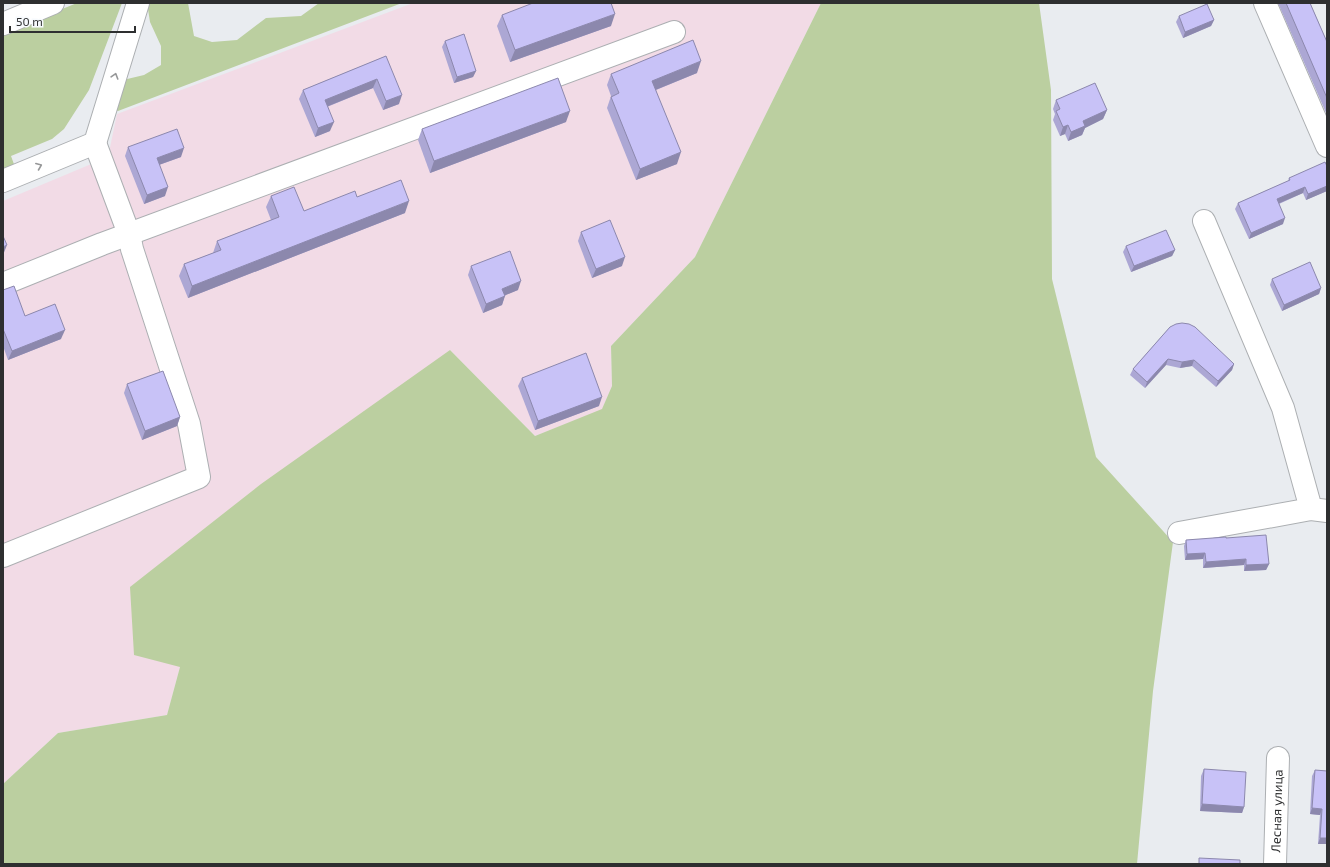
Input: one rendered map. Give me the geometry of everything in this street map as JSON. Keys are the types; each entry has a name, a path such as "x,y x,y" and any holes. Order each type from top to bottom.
{"street":[{"path":"3,24 53,3"},
{"path":"3,556 199,477 189,424 132,249 129,234 94,143 138,3"},
{"path":"1265,3 1327,146"},
{"path":"3,284 129,234 674,32"},
{"path":"3,181 94,143"},
{"path":"1180,533 1319,510 1282,408 1204,220"},
{"name":"Лесная улица","path":"1275,864 1278,758"}],"shaded area":[{"path":"413,3 821,3 695,257 611,346 612,386 602,410 535,436 450,350 180,667 167,715 58,733 3,784 3,201 108,157 117,114"}],"green space":[{"path":"77,3 122,3 89,90 64,129 52,139 11,156 15,167 3,172 3,33"},
{"path":"147,3 188,3 194,36 212,42 237,40 266,18 301,16 319,3 402,3 118,111 112,109 123,80 144,75 161,65 161,46 150,22"},
{"path":"821,3 1039,3 1051,90 1052,279 1096,457 1173,542 1153,691 1137,864 3,864 3,784 58,733 167,715 180,667 134,655 130,587 261,484 450,350 535,436 602,409 612,386 611,346 695,257"}],"building":[{"path":"533,3 611,3 615,14 515,50 502,15"},
{"path":"1286,3 1310,3 1327,42 1327,98"},
{"path":"1207,4 1214,20 1185,32 1179,16"},
{"path":"464,34 476,71 457,77 445,41"},
{"path":"693,40 701,61 652,81 681,152 640,169 611,97 619,93 611,74"},
{"path":"386,56 402,95 386,101 377,79 325,100 334,122 318,128 303,90"},
{"path":"558,78 570,111 434,161 422,129"},
{"path":"1095,83 1107,110 1083,121 1085,126 1071,132 1068,125 1063,127 1056,111 1060,109 1056,100"},
{"path":"177,129 184,148 157,158 168,187 147,195 128,147"},
{"path":"1325,162 1327,166 1327,186 1308,194 1305,187 1277,199 1285,218 1251,233 1238,203 1290,180 1289,178"},
{"path":"401,180 409,201 192,286 184,264 221,250 217,241 279,217 271,196 294,187 304,211 355,191 357,197"},
{"path":"610,220 625,257 596,269 581,232"},
{"path":"1166,230 1175,250 1134,266 1126,246"},
{"path":"3,236 7,245 3,247"},
{"path":"510,251 521,281 502,289 505,296 486,304 471,266"},
{"path":"1310,262 1321,288 1284,305 1272,279"},
{"path":"14,286 25,316 55,304 65,330 12,351 3,329 3,290"},
{"path":"1182,323 1195,327 1234,364 1218,381 1194,360 1182,362 1168,359 1147,382 1133,369 1170,327"},
{"path":"586,353 602,397 538,421 522,378"},
{"path":"163,371 180,417 145,431 127,384"},
{"path":"1266,535 1269,564 1246,565 1246,559 1206,562 1205,553 1187,554 1186,540"},
{"path":"1204,769 1246,772 1244,807 1202,804"},
{"path":"1315,770 1327,771 1327,838 1320,838 1322,809 1312,808"},
{"path":"1199,858 1240,860 1240,864 1199,864"}]}
